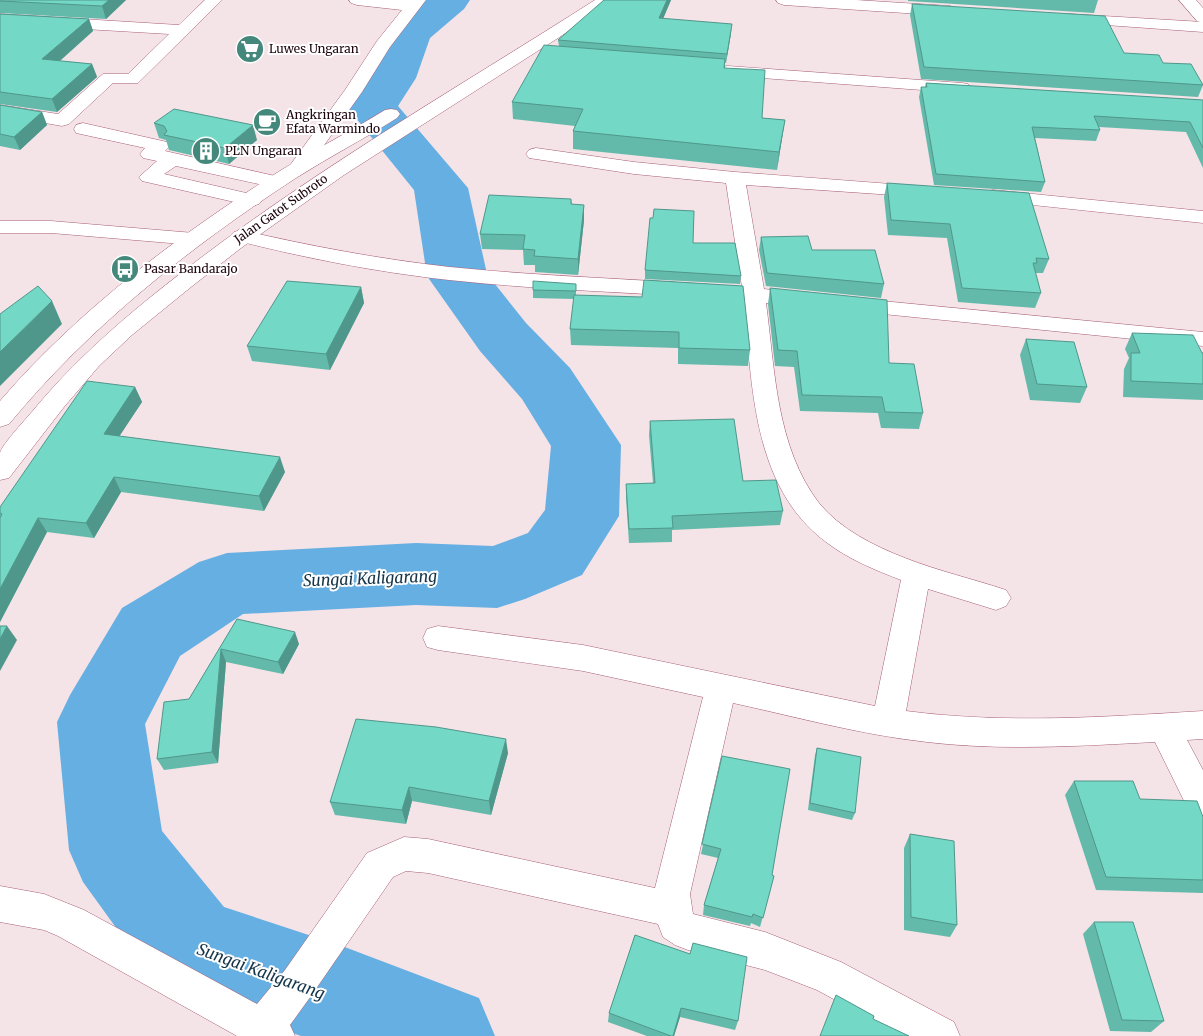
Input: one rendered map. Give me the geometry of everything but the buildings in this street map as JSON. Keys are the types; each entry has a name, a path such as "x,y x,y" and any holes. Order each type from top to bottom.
{"main road":[{"path":"0,110 62,120 109,78 132,79 214,0"},
{"path":"357,0 415,3"},
{"name":"Jalan Gatot Subroto","path":"0,471 47,410 93,359 138,319 241,236 357,158 524,54 606,0"},
{"path":"784,0 964,12"},
{"path":"1187,0 1203,18"},
{"path":"298,168 354,92 383,45 415,3"},
{"path":"1054,18 1203,27"},
{"path":"0,19 182,30"},
{"path":"524,54 550,56"},
{"path":"711,69 977,89"},
{"name":"Jalan Gatot Subroto","path":"0,418 15,399 61,350 117,301 194,239 298,168 377,124 408,104"},
{"path":"83,129 160,146 150,154 277,182"},
{"path":"536,154 634,168 735,178 940,192"},
{"path":"172,159 149,177 252,200"},
{"path":"735,178 754,294 764,389 778,448 792,485 809,510 834,533 869,555 916,575 996,598"},
{"path":"979,195 1203,217"},
{"path":"0,227 51,227 194,239"},
{"path":"241,236 289,249 330,257 442,272 754,294 1203,339"},
{"path":"888,724 916,575"},
{"path":"438,638 583,658 888,724 919,728 988,734 1203,725"},
{"path":"721,688 672,894 676,924 688,932 765,951 828,975 940,1036"},
{"path":"1164,727 1203,804"},
{"path":"0,904 44,912 71,923 128,952 268,1033 298,983 380,865 404,854 428,856 674,910"}],"waterway":[{"name":"Sungai Kaligarang","path":"441,1036 342,998 192,947 117,850 101,722 151,632 227,584 416,574 497,577 555,554 582,516 586,445 546,384 503,337 457,276 441,188 372,107 392,78 410,32 449,0"}],"place":[{"name":"Luwes Ungaran","path":"250,49"},
{"name":"Angkringan Efata Warmindo","path":"267,122"},
{"name":"PLN Ungaran","path":"206,151"},
{"name":"Pasar Bandarajo","path":"125,269"}]}
